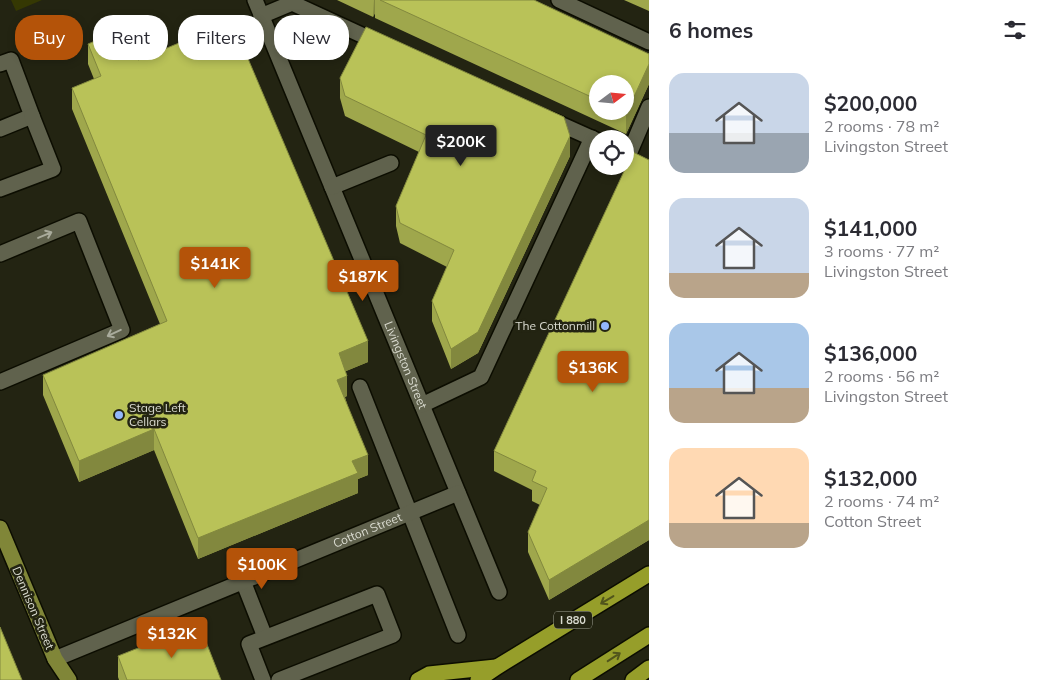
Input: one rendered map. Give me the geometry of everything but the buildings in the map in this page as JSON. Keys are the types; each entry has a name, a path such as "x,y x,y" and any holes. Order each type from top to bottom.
{"highway":[{"name":"I 880","path":"478,680 649,574"},
{"path":"578,680 649,635"},
{"path":"418,680 429,674 497,667"},
{"path":"633,680 649,668"}],"main road":[{"name":"Dennison Street","path":"0,528 55,659 69,680"},
{"name":"Dennison Street","path":"55,659 58,680"}],"street":[{"name":"Livingston Street","path":"254,0 261,15"},
{"path":"559,0 649,42"},
{"path":"263,15 292,3 392,48"},
{"name":"Livingston Street","path":"264,23 499,592"},
{"path":"0,64 11,60 53,169 0,189"},
{"path":"634,142 649,107"},
{"path":"538,114 589,137"},
{"path":"0,129 32,116"},
{"path":"422,405 481,377 589,152"},
{"path":"332,188 390,163"},
{"path":"0,254 79,221 122,330 0,382"},
{"path":"360,387 458,634"},
{"name":"Cotton Street","path":"55,659 458,493"},
{"path":"243,581 265,638"},
{"path":"263,680 249,644 377,594 393,635 279,680"}],"shaded area":[{"path":"11,0 42,0 16,11"}],"place":[{"name":"The Cottonmill","path":"605,326"},
{"name":"Stage Left Cellars","path":"119,415"}]}
